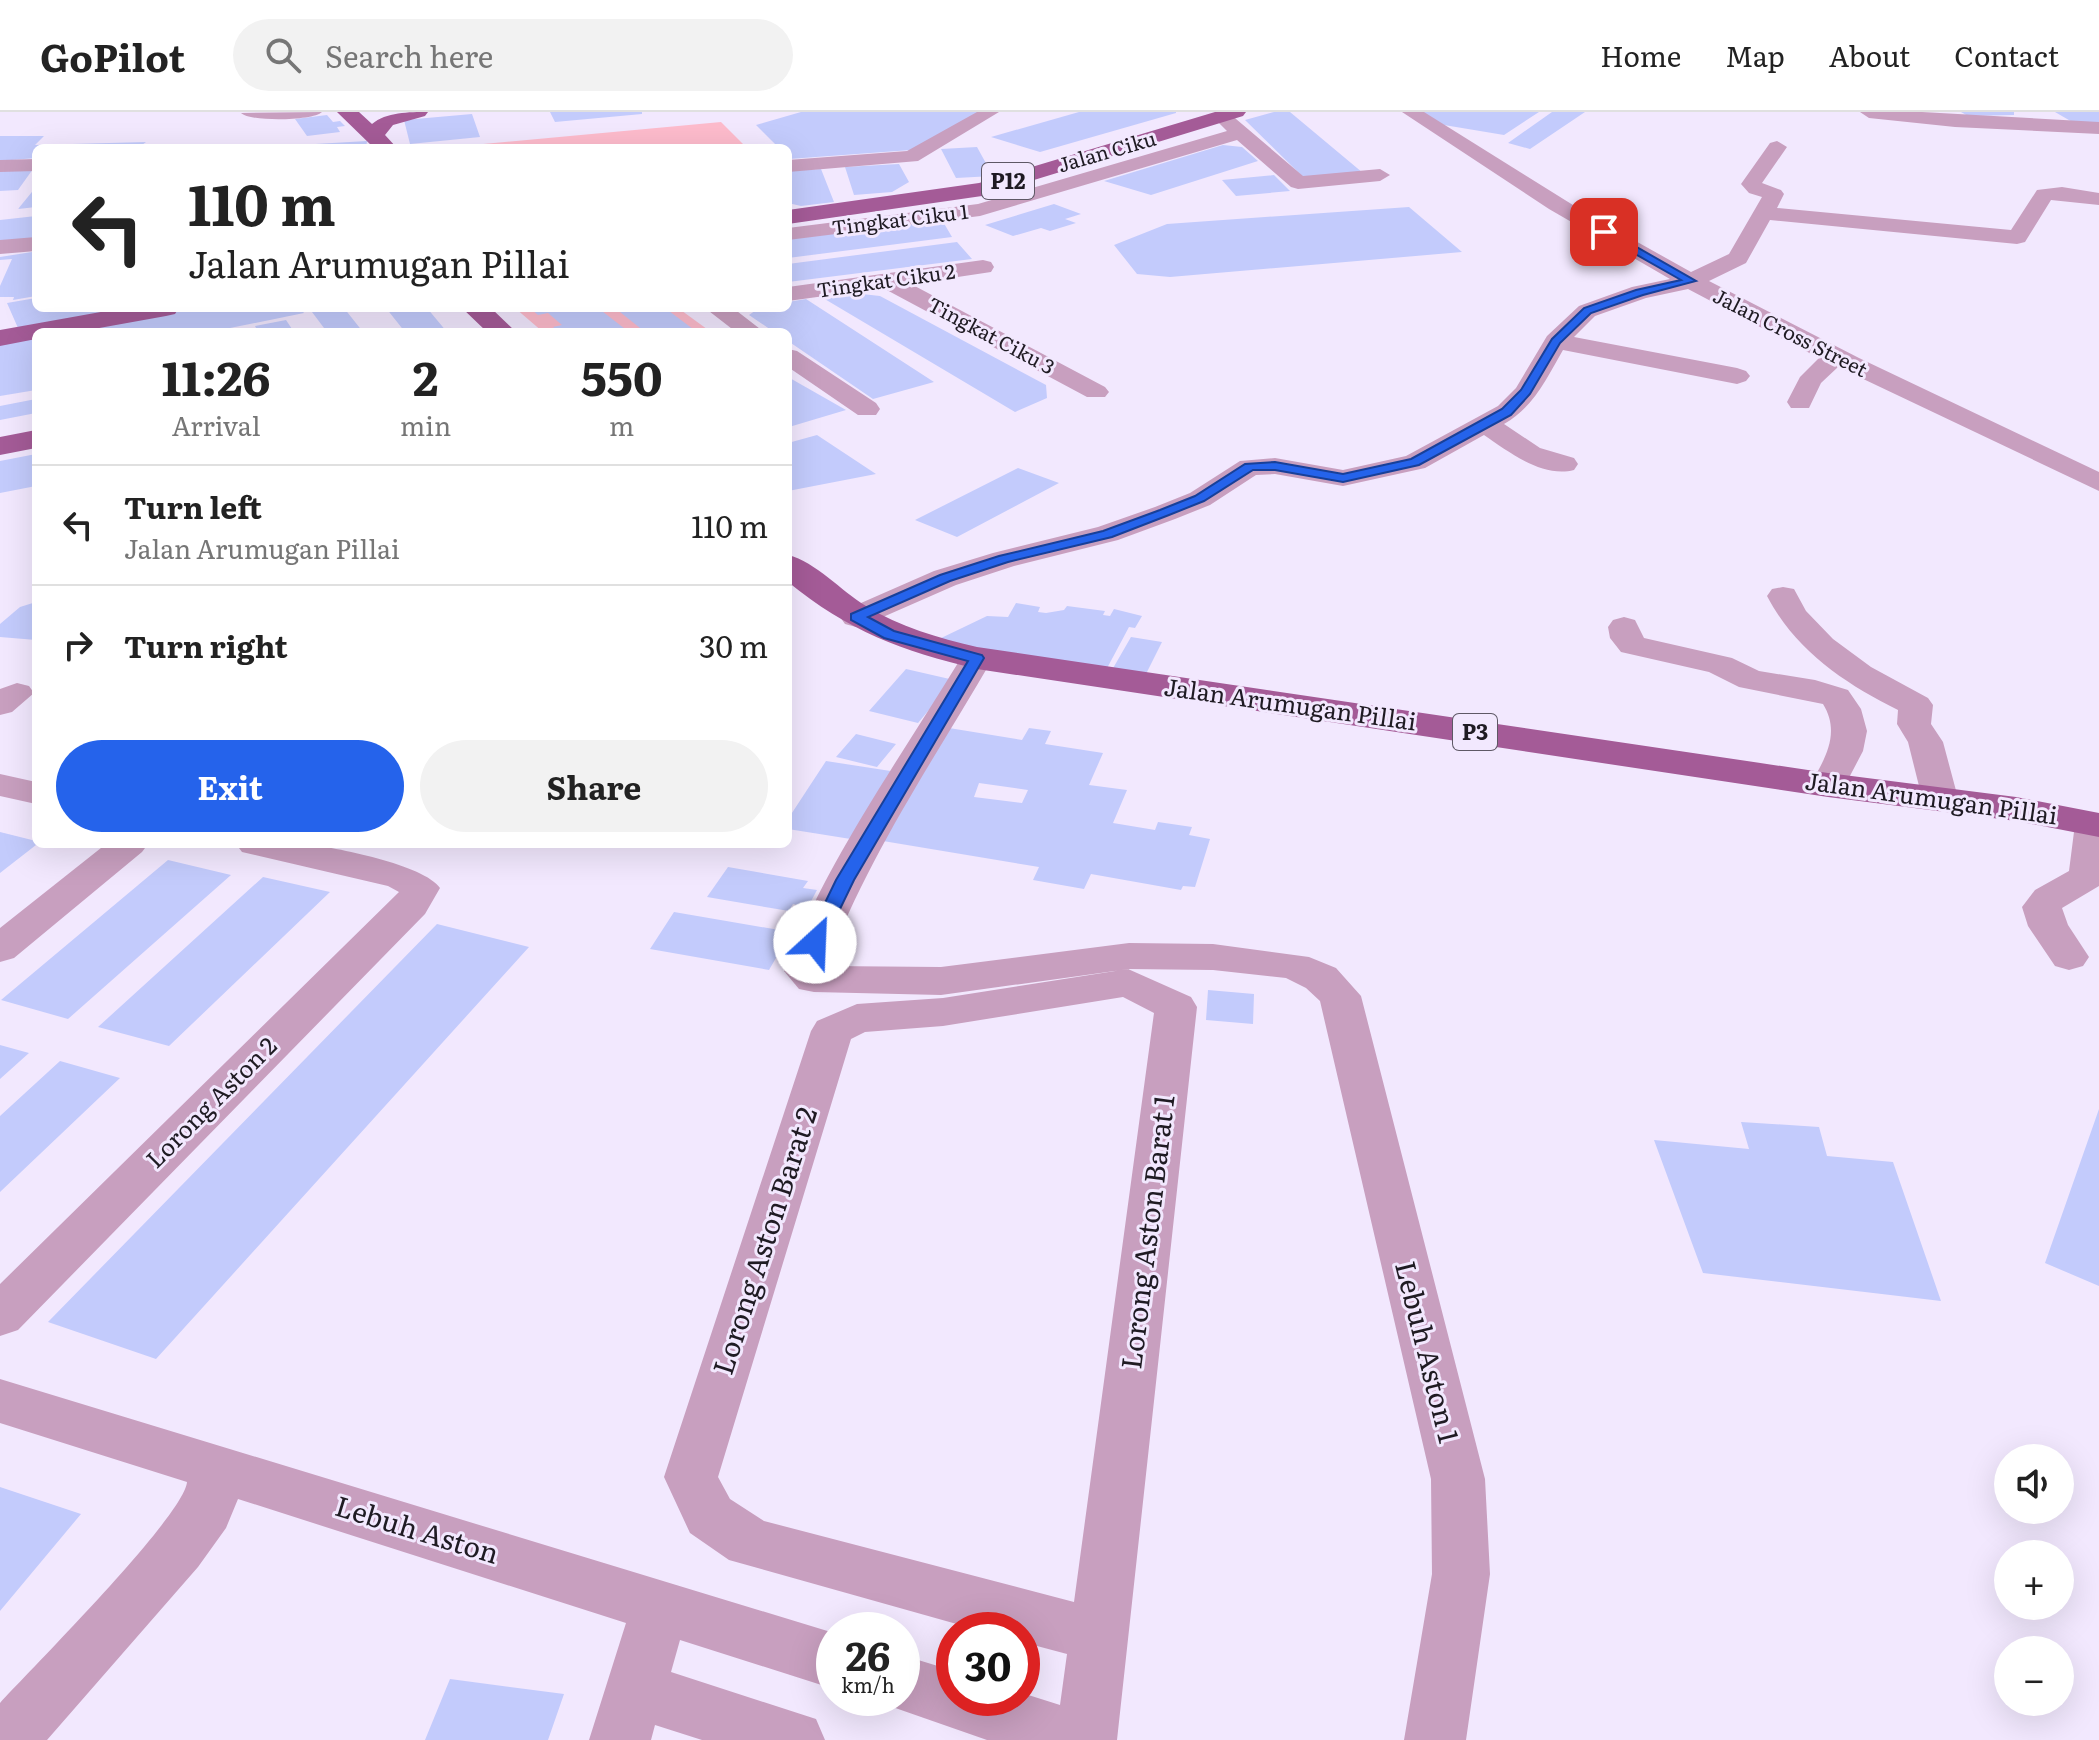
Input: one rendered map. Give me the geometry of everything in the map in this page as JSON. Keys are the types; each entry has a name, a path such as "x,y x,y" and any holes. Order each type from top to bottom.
{"main road":[{"path":"347,112 380,142 386,121 418,112"},
{"name":"Jalan Ciku","path":"792,217 949,205 1012,180 1229,114"},
{"path":"55,328 144,312"},
{"path":"480,312 498,328"},
{"path":"0,338 32,332"},
{"path":"0,446 32,440"},
{"name":"Jalan Arumugan Pillai","path":"792,568 856,617 889,635 977,658 1828,785 1940,798 2096,824"}],"street":[{"path":"250,113 313,112"},
{"path":"792,166 911,157 990,112"},
{"name":"Jalan Cross Street","path":"1411,112 1592,225 1691,281 1837,358 2099,483"},
{"path":"1869,112 1955,121 2099,128"},
{"path":"2039,112 2059,126"},
{"path":"1229,114 1240,133 1298,183 1380,175"},
{"name":"Tingkat Ciku 1","path":"792,233 949,205 980,210 1240,133"},
{"path":"856,617 945,578 1004,559 1108,534 1165,513 1200,499 1250,467 1275,466 1331,477 1355,478 1415,462 1507,412 1526,392 1556,341 1587,311 1640,292 1691,281 1738,258 1774,194 1756,189 1751,184 1777,147"},
{"path":"911,157 932,189 949,205"},
{"path":"0,166 32,165"},
{"path":"1763,213 2017,237 2044,194 2062,193 2099,199"},
{"path":"0,247 32,244"},
{"name":"Tingkat Ciku 2","path":"792,293 983,267"},
{"name":"Tingkat Ciku 3","path":"886,280 1096,392"},
{"path":"723,312 746,328"},
{"path":"1556,341 1737,376"},
{"path":"1800,402 1802,393 1825,361 1837,358"},
{"path":"792,359 867,409"},
{"path":"1486,424 1530,454 1564,464"},
{"path":"1783,596 1799,626 1818,643 1875,682 1916,705 1914,724 1924,736 1933,759 1931,777 1940,798"},
{"path":"1624,627 1626,638 1633,645 1720,665 1751,680 1815,690 1836,697 1851,725 1850,742 1828,785"},
{"name":"Lebuh Aston 1","path":"977,658 824,920 805,971 814,979 941,981 1129,956 1213,957 1294,966 1321,978 1340,996 1458,1479 1461,1574 1435,1740"},
{"path":"0,785 32,792"},
{"path":"2069,957 2048,926 2042,907 2049,899 2086,877 2092,859 2096,824"},
{"path":"0,949 124,848"},
{"name":"Lorong Aston 2","path":"0,1316 411,905 421,888 401,877 273,848"},
{"name":"Lorong Aston Barat 1","path":"898,1013 943,1012 1128,983 1176,1007 1086,1740"},
{"name":"Lorong Aston Barat 2","path":"898,1013 857,1018 832,1031 691,1477 710,1516 749,1542 1099,1636"},
{"name":"Lebuh Aston","path":"0,1401 816,1655"},
{"path":"7,1740 178,1549 206,1511 214,1488 215,1467"},
{"path":"661,1605 628,1715 794,1740"},
{"path":"920,1689 1076,1740"}],"shaded area":[{"path":"721,122 743,144 483,144"},
{"path":"520,312 684,312 706,328 538,328"}],"building":[{"path":"550,112 642,112 642,114 555,122"},
{"path":"801,112 980,112 911,150 792,159 792,144 775,144 756,125"},
{"path":"1079,112 1176,113 1040,152 991,137"},
{"path":"1274,112 1290,112 1363,173 1303,177 1245,120"},
{"path":"1418,112 1539,112 1504,135 1444,125"},
{"path":"1552,112 1585,112 1530,149 1508,143"},
{"path":"1961,112 2014,112 2014,115 1968,116"},
{"path":"2055,112 2099,112 2099,122 2074,123"},
{"path":"472,114 480,137 410,144 404,120"},
{"path":"327,115 333,122 340,121 345,126 337,127 340,132 307,136 295,119"},
{"path":"0,136 44,136 32,144 32,158 0,161"},
{"path":"367,141 367,144 315,144"},
{"path":"146,142 143,144 72,144"},
{"path":"1223,145 1242,147 1258,161 1151,195 1104,181"},
{"path":"977,147 993,176 956,178 941,149"},
{"path":"899,164 909,182 892,192 854,195 845,167"},
{"path":"32,169 18,190 0,191 0,171"},
{"path":"821,169 834,202 801,206 792,204 792,171"},
{"path":"1274,175 1290,191 1236,196 1222,180"},
{"path":"32,192 32,207 18,209"},
{"path":"1054,204 1081,214 1065,219 1076,223 1050,231 1041,228 1013,236 985,225"},
{"path":"1409,207 1462,252 1170,277 1137,274 1114,245 1167,224"},
{"path":"32,216 32,239 0,243 0,220"},
{"path":"942,220 952,237 792,257 792,239"},
{"path":"957,242 972,259 792,282 792,263"},
{"path":"32,253 32,297 13,300 14,297 0,297 0,286 12,259 0,260 0,257"},
{"path":"853,293 880,296 1046,385 1047,398 1015,412 823,298"},
{"path":"32,299 32,312 110,312 18,328 7,303"},
{"path":"806,299 934,382 873,399 792,344 792,328 768,328 749,315 753,312 792,312 792,301"},
{"path":"175,312 304,313 230,328 93,328"},
{"path":"312,312 347,312 360,328 324,328"},
{"path":"389,312 430,312 444,328 402,328"},
{"path":"534,312 603,312 624,328 554,328 562,325 548,313 538,315"},
{"path":"620,312 670,312 692,328 640,328"},
{"path":"286,320 291,328 256,328"},
{"path":"32,338 32,391 0,396 0,344"},
{"path":"792,379 846,410 792,426"},
{"path":"32,400 32,414 0,420 0,406"},
{"path":"817,435 876,474 792,490 792,442"},
{"path":"32,455 32,487 0,493 0,461"},
{"path":"1018,468 1059,483 957,537 915,520"},
{"path":"32,603 32,640 0,637 0,624 20,607"},
{"path":"1016,603 1040,607 1038,612 1046,613 1064,610 1067,606 1105,611 1103,615 1110,616 1114,609 1142,616 1135,628 1129,627 1105,672 937,640 987,616 1008,617"},
{"path":"1131,637 1162,642 1145,676 1112,670"},
{"path":"906,669 954,680 918,723 869,711"},
{"path":"949,728 1022,740 1029,728 1051,731 1045,744 1103,753 1089,785 1127,790 1113,823 1155,830 1158,822 1192,827 1189,835 1210,839 1195,887 1183,886 1181,890 1091,874 1084,889 1033,880 1039,867 883,841","holes":["979,783 1028,790 1022,803 974,797"]},
{"path":"856,734 896,744 877,767 836,757"},
{"path":"826,761 897,772 857,840 792,830 792,813"},
{"path":"0,832 32,840 32,848 0,873"},
{"path":"168,860 231,875 68,1019 1,1000"},
{"path":"728,867 808,881 803,888 817,890 808,907 793,904 789,911 707,897"},
{"path":"263,877 330,892 169,1046 98,1027"},
{"path":"674,912 791,932 769,970 650,949"},
{"path":"437,924 529,947 156,1359 48,1322"},
{"path":"1208,990 1254,994 1253,1024 1206,1020"},
{"path":"0,1045 29,1053 0,1079"},
{"path":"60,1061 120,1078 0,1192 0,1116"},
{"path":"2099,1109 2099,1286 2045,1263"},
{"path":"1741,1122 1819,1127 1827,1156 1893,1162 1941,1301 1703,1273 1654,1140 1749,1149"},
{"path":"0,1487 81,1514 0,1611"},
{"path":"450,1679 564,1694 548,1740 425,1740"}],"route":[{"path":"815,942 845,880 977,658 889,635 856,617 945,578 1004,559 1108,534 1165,513 1200,499 1250,467 1275,466 1331,477 1355,478 1415,462 1507,412 1526,392 1556,341 1587,311 1640,292 1691,281 1604,232"}]}
